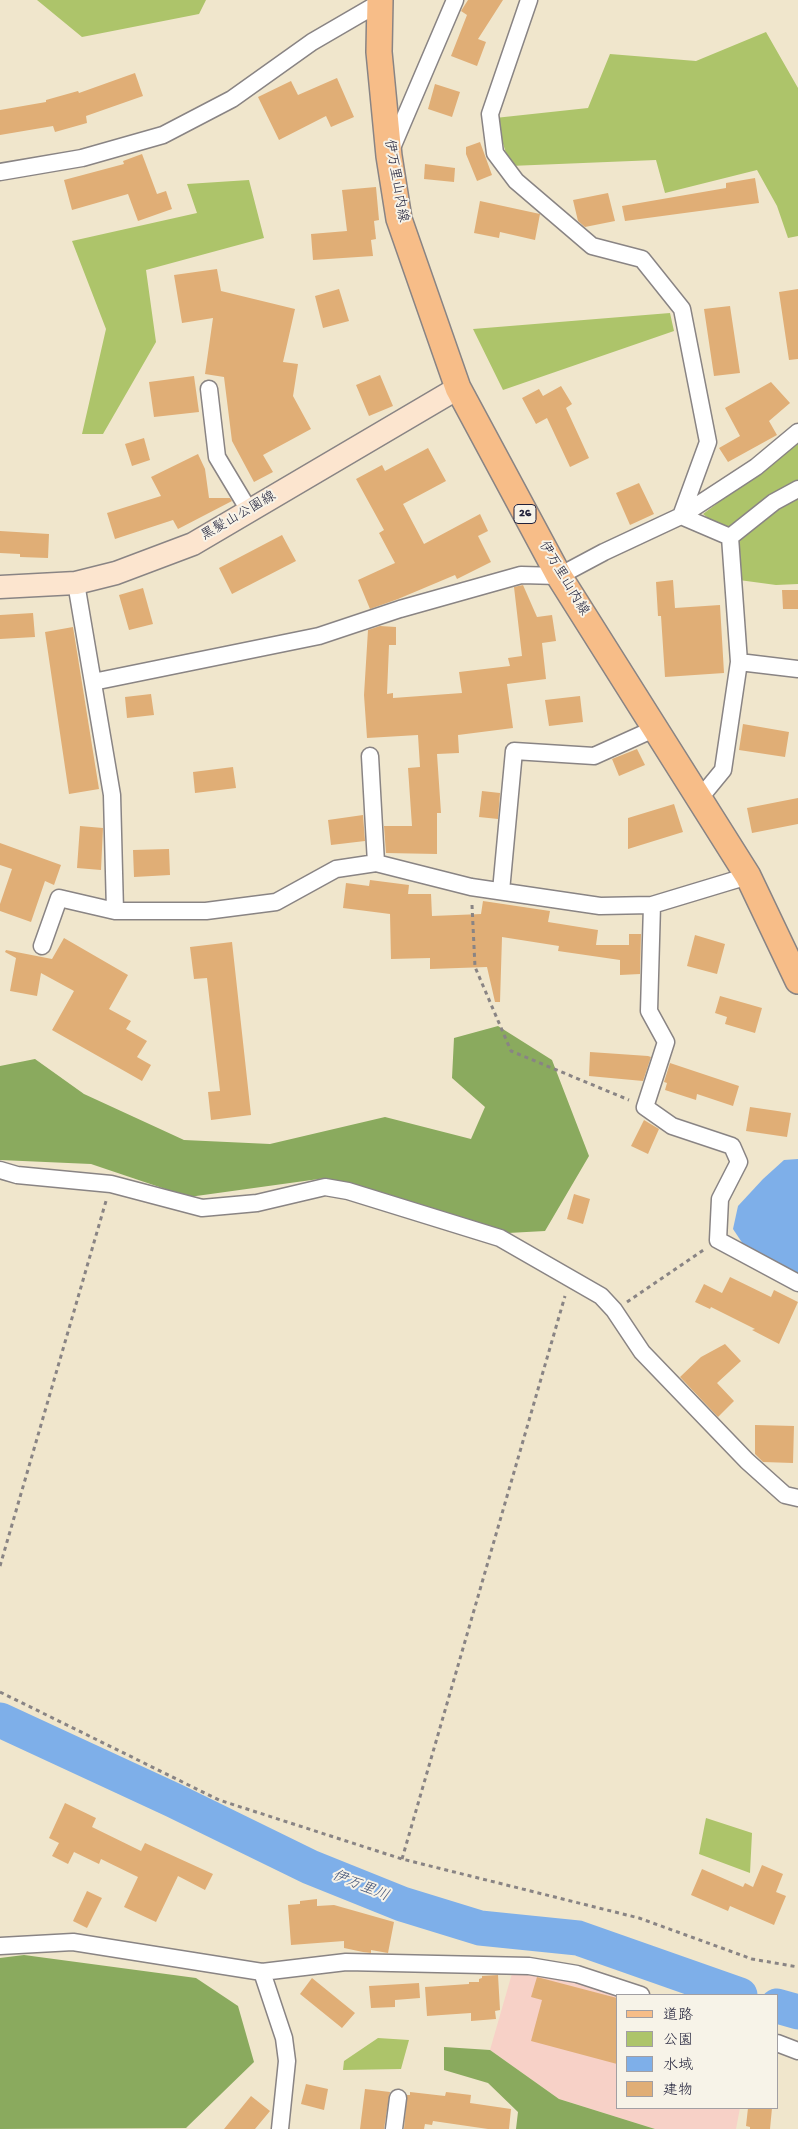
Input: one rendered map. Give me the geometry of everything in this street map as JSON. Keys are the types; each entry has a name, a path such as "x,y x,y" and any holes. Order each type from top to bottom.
{"main road":[{"name":"伊万里山内線","path":"379,2 379,52 388,156 399,219 458,388 559,576 748,876 798,977"},
{"name":"黒髪山公園線","path":"0,587 76,582 116,573 193,544 458,388"}],"street":[{"path":"388,156 455,0"},
{"path":"529,0 490,114 495,153 516,181 592,246 642,258 682,309 708,442 681,516"},
{"path":"0,172 82,158 163,134 232,99 312,42 379,2"},
{"path":"209,389 217,457 250,512"},
{"path":"93,682 319,636 400,608 521,575 559,576 604,552 681,516 756,467 798,432"},
{"path":"730,537 774,502 798,489"},
{"path":"681,516 730,537"},
{"path":"700,798 723,770 739,662 730,537"},
{"path":"76,582 112,795 115,911"},
{"path":"739,662 798,670"},
{"path":"501,891 514,751 594,756 656,728"},
{"path":"370,756 376,863"},
{"path":"42,946 59,898 115,911 206,911 276,902 336,869 376,863 472,887 600,906 652,905 748,876"},
{"path":"652,905 649,1011 666,1042 645,1107 672,1126 732,1146 739,1162 720,1199 718,1240 798,1282"},
{"path":"0,1170 17,1175 111,1184 202,1208 257,1203 325,1187 348,1191 500,1238 601,1296 614,1310 642,1352 747,1461 785,1495 798,1498"},
{"path":"0,1946 72,1942 262,1972 346,1962 529,1966 577,1974 637,1994"},
{"path":"262,1972 284,2038 287,2061 280,2129"},
{"path":"778,2043 798,2051"},
{"path":"394,2129 398,2098"}],"path":[{"path":"472,887 475,967 511,1051 645,1107"},
{"path":"0,1566 111,1184"},
{"path":"614,1310 718,1240"},
{"path":"402,1859 570,1278"},
{"path":"0,1692 219,1800 402,1859 639,1918 752,1959 798,1967"}],"shaded area":[{"path":"513,1970 575,1980 616,1995 616,2109 740,2109 736,2129 655,2129 559,2099 490,2050"}],"green space":[{"path":"37,0 206,0 199,14 82,37"},
{"path":"766,32 798,88 798,236 788,238 777,206 757,170 665,193 656,160 510,166 495,118 588,108 610,54 696,61"},
{"path":"249,180 264,238 146,270 156,342 103,434 82,434 106,329 72,241 197,213 187,184"},
{"path":"670,313 674,331 503,390 473,329"},
{"path":"798,443 798,584 776,585 739,580 737,541 703,514"},
{"path":"498,1026 552,1060 589,1156 545,1231 508,1233 326,1178 189,1197 91,1164 0,1160 0,1066 35,1059 84,1094 184,1140 270,1144 385,1117 471,1139 485,1107 452,1078 454,1038"},
{"path":"706,1818 752,1833 750,1873 699,1854"},
{"path":"24,1955 196,1978 238,2006 254,2062 186,2128 0,2129 0,1958"},
{"path":"378,2038 409,2040 401,2069 343,2070 344,2061"},
{"path":"444,2047 490,2050 559,2099 655,2129 516,2129 518,2112 488,2083 444,2070"}],"water":[{"path":"798,1159 798,1275 743,1244 733,1229 738,1206 763,1179 784,1160"}],"building":[{"path":"468,0 503,0 478,39 486,42 477,66 451,56 467,15 461,11"},
{"path":"135,73 143,96 86,116 87,123 55,132 53,126 0,135 0,110 46,102 46,100 78,91 79,93"},
{"path":"337,78 354,117 331,127 326,116 279,140 258,97 291,81 298,95"},
{"path":"435,84 460,92 452,117 428,109"},
{"path":"480,142 492,175 477,181 466,154 466,147"},
{"path":"142,154 157,194 166,191 172,209 138,221 128,194 72,210 64,180 124,164 123,161"},
{"path":"425,164 455,168 454,182 424,179"},
{"path":"755,178 759,203 625,221 622,206 726,188 726,183"},
{"path":"376,187 379,220 374,221 376,239 371,240 373,256 313,260 311,234 347,231 342,190"},
{"path":"608,193 615,221 585,227 578,221 573,200"},
{"path":"480,201 540,214 535,240 500,232 499,238 474,233"},
{"path":"217,269 221,291 295,309 283,362 298,364 293,396 311,429 263,455 273,472 254,482 232,441 224,377 205,374 213,318 182,323 174,275"},
{"path":"339,289 349,321 323,328 315,296"},
{"path":"798,289 798,359 789,360 779,292"},
{"path":"730,306 740,373 714,376 704,309"},
{"path":"380,375 393,406 369,416 356,385"},
{"path":"194,376 199,412 154,417 149,382"},
{"path":"771,382 790,403 769,421 777,435 728,462 719,448 740,436 725,408"},
{"path":"561,386 572,404 566,408 589,458 570,467 547,418 536,424 522,398 539,389 543,396"},
{"path":"144,438 150,460 132,466 125,444"},
{"path":"428,448 446,481 403,504 424,544 480,514 488,531 478,536 491,562 457,579 455,575 370,609 358,580 395,563 379,533 384,530 356,479 382,465 385,471"},
{"path":"198,454 205,469 209,498 230,498 232,501 178,529 173,520 115,539 107,513 161,496 151,477"},
{"path":"639,483 654,514 630,525 616,493"},
{"path":"0,531 49,534 48,558 20,557 20,554 0,553"},
{"path":"282,535 296,561 232,594 219,568"},
{"path":"673,580 675,608 720,605 724,673 665,677 661,616 658,616 656,582"},
{"path":"523,585 537,617 552,615 556,641 542,643 546,679 507,684 513,728 458,735 459,753 437,754 441,813 437,813 437,854 386,853 384,826 412,826 408,768 420,767 418,735 367,738 364,695 368,630 380,626 396,627 396,645 389,645 387,694 393,693 393,698 462,693 459,672 510,666 508,658 522,656 514,587"},
{"path":"143,588 153,624 129,630 119,595"},
{"path":"782,590 798,590 798,609 783,609"},
{"path":"33,613 35,637 0,639 0,615"},
{"path":"73,627 99,789 69,794 45,632"},
{"path":"151,694 154,715 127,718 125,697"},
{"path":"580,696 583,722 549,726 545,700"},
{"path":"743,724 789,732 785,757 739,750"},
{"path":"637,749 645,765 619,776 612,759"},
{"path":"233,767 236,788 195,793 193,772"},
{"path":"482,791 500,793 498,819 479,817"},
{"path":"798,798 798,824 752,833 747,808"},
{"path":"674,804 683,832 628,849 628,818"},
{"path":"363,815 365,841 331,845 328,820"},
{"path":"80,826 103,828 101,870 77,868"},
{"path":"0,843 61,865 54,885 45,881 31,922 0,911 0,904 12,869 0,865"},
{"path":"169,849 170,875 134,877 133,850"},
{"path":"370,880 409,885 408,894 431,894 432,916 481,914 483,901 550,911 548,922 598,930 596,945 629,945 629,934 641,934 640,974 620,975 620,960 558,951 559,946 502,937 500,1002 495,1002 487,967 430,969 430,958 391,959 390,914 343,908 346,883 369,886"},
{"path":"695,935 725,944 717,974 687,966"},
{"path":"64,938 128,975 109,1009 131,1021 126,1029 147,1041 137,1057 151,1065 142,1081 52,1030 74,991 41,973 37,996 10,991 16,958 5,952 6,950 52,959"},
{"path":"232,942 251,1115 211,1120 208,1092 220,1091 207,978 194,979 190,947"},
{"path":"720,996 762,1008 755,1033 725,1024 727,1017 715,1013"},
{"path":"590,1052 651,1057 643,1081 589,1076"},
{"path":"670,1063 739,1086 733,1106 697,1094 696,1100 665,1090 667,1083 664,1082"},
{"path":"750,1107 791,1113 787,1137 746,1131"},
{"path":"644,1120 659,1129 648,1154 631,1146"},
{"path":"574,1194 590,1199 583,1224 567,1219"},
{"path":"730,1277 771,1297 774,1290 798,1302 779,1344 752,1330 755,1329 711,1307 710,1309 695,1302 704,1284 722,1293"},
{"path":"725,1344 741,1361 717,1383 734,1401 718,1417 680,1377 701,1357"},
{"path":"755,1425 794,1426 793,1463 763,1462 755,1454"},
{"path":"65,1803 96,1818 92,1827 141,1851 145,1843 213,1874 205,1890 178,1876 156,1922 124,1907 138,1877 101,1859 99,1864 74,1852 68,1864 52,1856 59,1843 49,1838"},
{"path":"762,1865 783,1874 776,1892 786,1896 774,1925 730,1906 728,1911 691,1895 702,1869 743,1887 745,1883 753,1887"},
{"path":"87,1891 102,1898 87,1928 73,1921"},
{"path":"317,1899 317,1906 334,1905 394,1922 388,1953 371,1950 371,1953 344,1948 344,1941 291,1945 288,1905"},
{"path":"498,1975 500,2010 495,2011 496,2019 471,2021 471,2013 427,2016 425,1987 469,1984 469,1982 479,1982 482,1976"},
{"path":"537,1977 616,1998 616,2064 531,2041 542,2000 531,1997"},
{"path":"312,1978 355,2013 342,2028 300,1994"},
{"path":"419,1983 420,1998 395,2000 395,2007 371,2008 369,1986"},
{"path":"306,2084 328,2089 324,2110 301,2104"},
{"path":"365,2089 390,2092 384,2129 360,2129"},
{"path":"410,2092 445,2096 446,2092 471,2095 470,2103 511,2109 509,2129 488,2129 433,2121 432,2125 425,2124 424,2129 404,2129 407,2095 410,2095"},
{"path":"251,2096 270,2111 255,2129 224,2129"},
{"path":"748,2109 772,2109 770,2129 750,2129 750,2127 746,2126"}],"waterway":[{"name":"伊万里川","path":"0,1720 173,1800 310,1867 402,1904 480,1928 578,1938 737,1994"},
{"name":"伊万里川","path":"778,2006 798,2012"}]}
